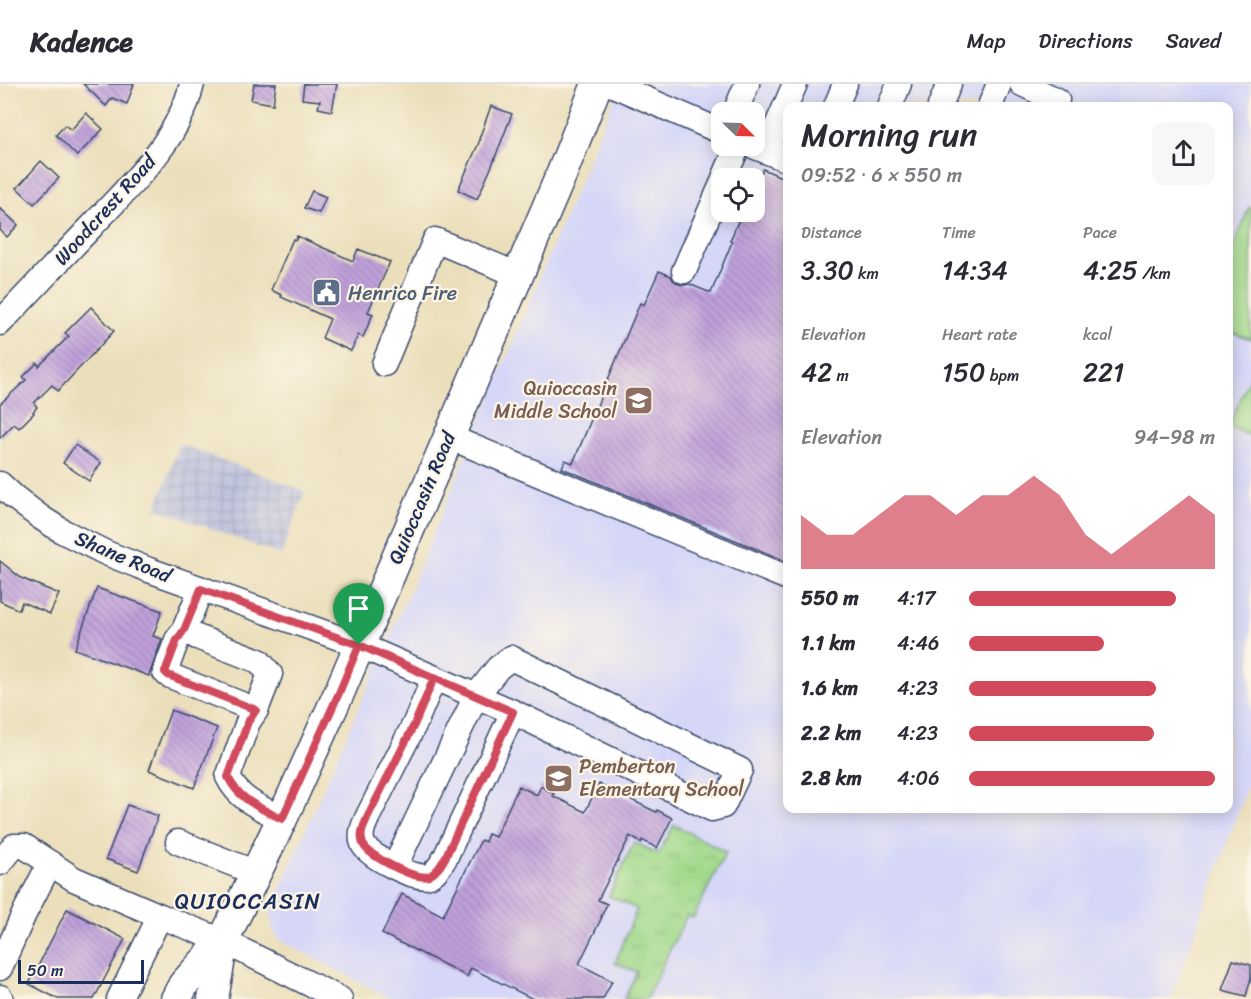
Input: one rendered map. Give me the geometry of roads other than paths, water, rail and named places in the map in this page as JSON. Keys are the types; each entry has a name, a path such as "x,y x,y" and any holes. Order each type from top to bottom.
{"main road":[{"name":"Quioccasin Road","path":"176,999 184,984 223,940 282,819 449,437 597,84"},
{"name":"Quioccasin Road","path":"213,999 223,940"}],"street":[{"name":"Woodcrest Road","path":"0,323 133,182 167,141 182,116 192,84"},
{"path":"611,84 711,127"},
{"path":"739,102 747,84"},
{"path":"788,102 795,84"},
{"path":"838,102 845,84"},
{"path":"892,102 899,84"},
{"path":"942,102 949,84"},
{"path":"992,102 999,84"},
{"path":"1022,84 1057,99 1056,102"},
{"path":"769,152 783,115"},
{"path":"684,271 711,209"},
{"path":"384,364 435,240 518,275"},
{"path":"449,437 783,576"},
{"name":"Shane Road","path":"0,484 40,517 106,553 359,645 434,678 513,712 712,809 723,806 740,770 511,658 498,668 476,696"},
{"path":"201,589 165,672 256,710"},
{"path":"184,630 259,661 270,674 256,710 248,722 228,777 239,794 249,802 282,819"},
{"path":"434,678 415,723 362,829 361,838 369,853 413,875 429,876 440,867 513,712"},
{"path":"395,866 476,696"},
{"path":"178,842 256,873"},
{"path":"0,863 15,846 24,846 74,879 223,940 340,999"},
{"path":"0,968 50,863"},
{"path":"118,999 160,916"}],"place":[{"name":"Henrico Fire","path":"327,293"},
{"name":"Quioccasin Middle School","path":"638,400"},
{"name":"Pemberton Elementary School","path":"558,778"}],"district":[{"name":"QUIOCCASIN","path":"248,901"}]}
